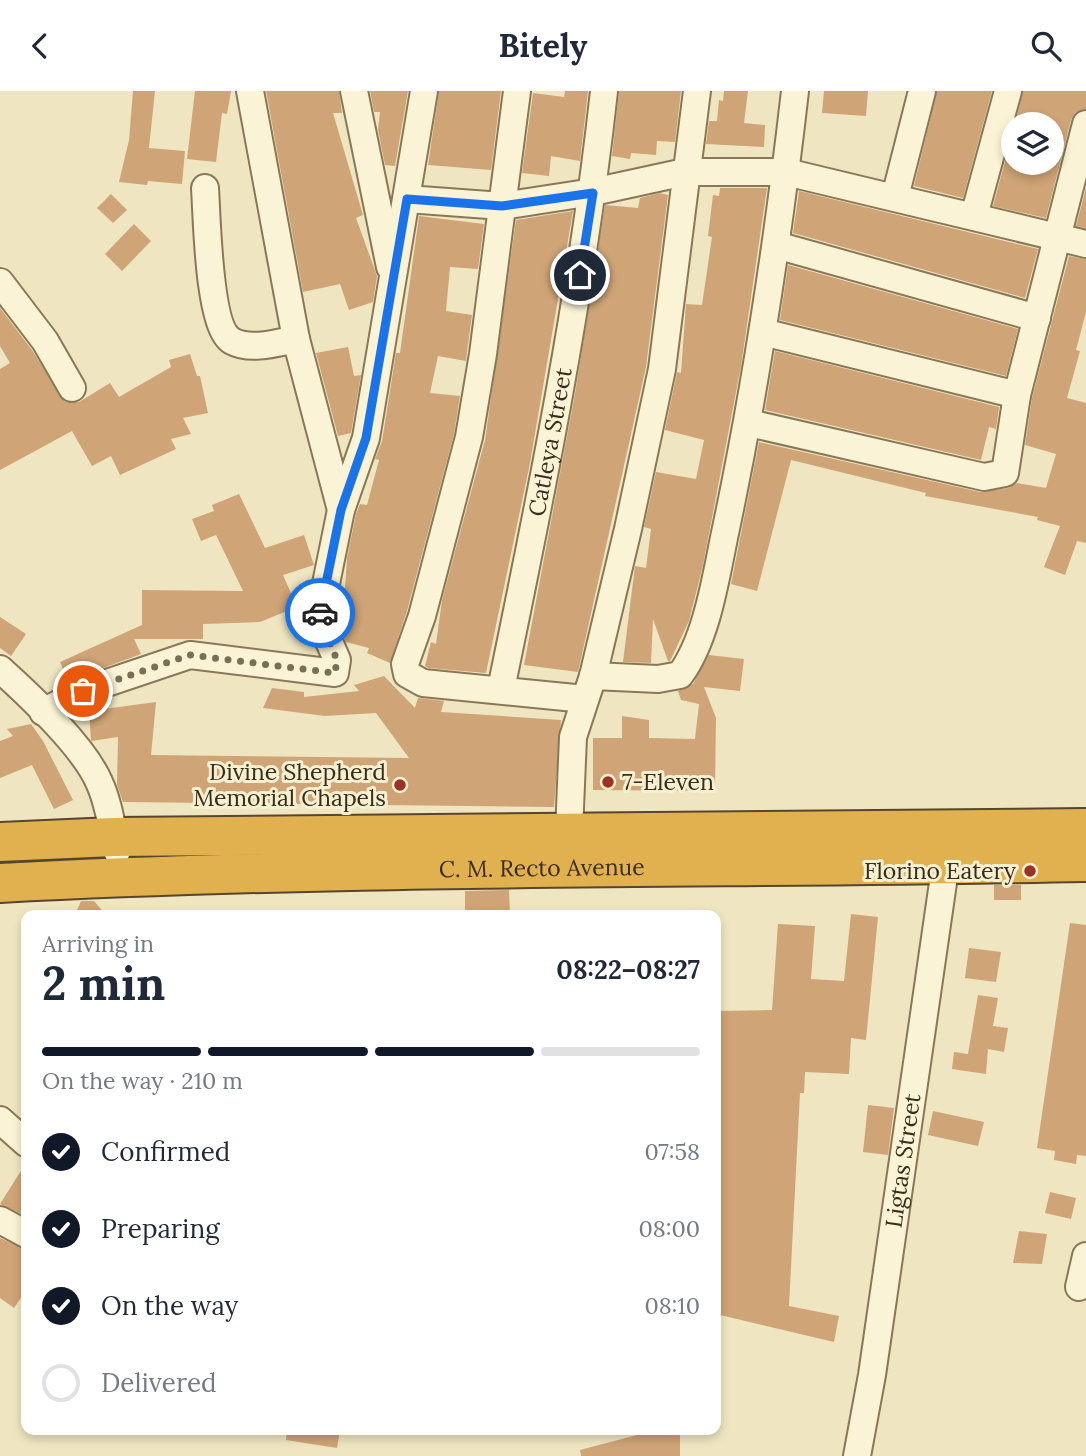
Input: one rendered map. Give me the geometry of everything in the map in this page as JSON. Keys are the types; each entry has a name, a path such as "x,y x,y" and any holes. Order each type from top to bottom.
{"highway":[{"name":"C. M. Recto Avenue","path":"0,883 122,876 683,865 948,847 1086,828"},
{"name":"C. M. Recto Avenue","path":"0,842 113,837 579,832 948,847 1086,862"}],"street":[{"path":"250,91 296,339 341,510"},
{"path":"354,91 394,284"},
{"path":"43,712 83,691 190,655 335,673 337,660 319,618 341,510 366,438 394,284 424,91"},
{"path":"517,91 483,354 467,447 422,616 405,664 407,674 415,681 501,689 589,687 670,678 680,675 685,668 709,608 749,423 776,245 795,91"},
{"name":"Catleya Street","path":"501,689 555,430 593,193 604,91"},
{"path":"579,832 589,739 589,687 652,422 670,311 697,91"},
{"path":"895,197 922,91"},
{"path":"974,216 1008,91"},
{"path":"749,423 996,477 1004,473 1008,464 1017,395 1086,124"},
{"path":"407,199 502,206 593,193 685,172 786,172 1086,244"},
{"path":"205,188 216,308 226,337 249,345 296,339"},
{"path":"776,245 1037,318"},
{"path":"0,282 45,341 72,389"},
{"path":"763,332 1017,395"},
{"path":"0,669 43,712 91,768 103,794 122,876"},
{"name":"Ligtas Street","path":"857,1456 877,1348 948,847"},
{"path":"0,1120 21,1139"},
{"path":"0,1220 21,1231"},
{"path":"1079,1287 1086,1256"}],"building":[{"path":"133,91 155,91 149,148 185,151 182,184 148,181 147,185 119,182 129,140"},
{"path":"195,91 231,91 227,114 222,113 216,162 187,159"},
{"path":"266,91 339,91 342,113 333,113 363,215 356,218 377,276 373,302 349,310 340,284 303,292"},
{"path":"370,91 408,91 395,166 385,165 378,130 380,112 374,112"},
{"path":"439,91 501,91 491,170 428,165"},
{"path":"565,91 588,91 580,161 551,156 549,176 522,173 533,93 564,97"},
{"path":"619,91 681,91 675,142 657,141 656,155 631,153 630,159 612,156"},
{"path":"724,91 748,91 744,123 765,125 764,147 706,144 709,121 717,121 719,100 723,101"},
{"path":"824,91 868,91 866,116 822,113"},
{"path":"937,91 992,91 963,198 914,186"},
{"path":"1023,91 1086,91 1086,109 1075,113 1064,147 1064,112 1018,112"},
{"path":"1001,175 1057,175 1046,218 993,206"},
{"path":"720,188 767,188 741,366 703,565 689,621 670,661 653,619 651,663 623,662 635,566 646,568 651,529 644,527 656,472 696,479 704,440 665,430 677,372 681,373 686,304 702,305 712,237 708,236 713,195 719,196"},
{"path":"1086,188 1086,228 1076,226"},
{"path":"799,191 1038,249 1025,298 793,233"},
{"path":"660,193 668,195 646,367 578,672 524,665 575,394 605,205 638,208 640,198"},
{"path":"111,194 127,210 113,223 97,208"},
{"path":"573,211 530,463 486,673 428,668 425,666 431,642 436,644 442,600 485,440 516,220"},
{"path":"419,216 484,224 478,269 450,267 446,311 472,315 466,361 438,356 430,393 460,396 454,434 407,611 390,663 367,653 369,648 346,642 342,632 347,558 356,514 360,504 367,505 379,460 375,459 382,441 396,353 400,353"},
{"path":"134,224 151,241 122,271 105,254"},
{"path":"1069,256 1086,259 1086,312 1076,350 1080,351 1067,398 1086,403 1086,543 1077,541 1065,575 1044,567 1060,526 1037,520 1038,517 925,496 926,493 791,460 757,591 731,584 759,442 980,492 1008,488 1017,483 1046,488 1056,454 1025,445 1032,398"},
{"path":"788,265 1018,329 1006,376 780,320"},
{"path":"0,308 32,350 65,402 79,402 110,383 119,397 171,367 169,360 190,354 197,376 200,376 208,413 183,418 191,434 171,439 176,449 120,475 111,456 92,466 72,431 0,470 0,369 10,363 0,346"},
{"path":"348,347 354,376 361,375 351,433 338,436 316,353"},
{"path":"775,351 999,407 996,429 989,427 981,460 765,410"},
{"path":"239,494 265,548 304,535 314,565 283,575 297,607 260,622 203,624 203,639 134,639 141,654 68,681 60,662 142,625 142,590 243,591 216,535 201,541 192,519 214,511 212,505"},
{"path":"0,617 26,634 11,656 0,648"},
{"path":"709,655 744,659 740,691 704,687 716,718 715,791 593,790 593,738 622,738 622,716 649,720 649,738 695,739 699,704 681,700 678,691 693,684"},
{"path":"384,676 415,708 418,698 444,701 441,712 561,720 554,807 123,802 117,785 118,737 91,741 89,711 156,702 151,755 409,758 376,713 325,716 263,708 272,688 304,692 304,697 359,691 354,685"},
{"path":"31,724 43,741 73,800 54,809 32,765 0,778 0,741 13,736 7,729"},
{"path":"994,885 1021,885 1021,900 994,900"},
{"path":"509,890 510,910 465,910 465,891"},
{"path":"81,901 94,901 102,910 77,910"},
{"path":"851,914 878,917 866,1040 851,1038 849,1074 805,1072 804,1093 800,1093 789,1306 839,1316 834,1342 721,1315 721,1011 772,1010 778,924 815,926 811,979 844,981"},
{"path":"1070,923 1086,925 1086,1156 1077,1155 1076,1164 1054,1160 1055,1151 1037,1148"},
{"path":"969,948 1001,952 996,982 965,978"},
{"path":"978,995 998,998 993,1026 1008,1028 1004,1052 988,1049 986,1074 952,1069 954,1052 968,1054"},
{"path":"868,1105 894,1108 888,1155 863,1152"},
{"path":"933,1111 984,1122 978,1146 928,1135"},
{"path":"21,1171 21,1214 0,1204"},
{"path":"1050,1192 1076,1198 1071,1219 1045,1213"},
{"path":"1019,1231 1047,1234 1042,1264 1013,1263"},
{"path":"0,1238 21,1248 21,1298 14,1308 0,1298"},
{"path":"286,1435 339,1435 337,1448 286,1440"},
{"path":"637,1435 680,1435 680,1456 581,1456 580,1450"}],"way so far":[{"path":"83,691 190,655 335,673 337,660 319,618 320,613"}],"place":[{"name":"7-Eleven","path":"608,782"},
{"name":"Divine Shepherd Memorial Chapels","path":"400,785"},
{"name":"Florino Eatery","path":"1030,871"}],"route":[{"path":"320,613 341,510 366,438 407,199 502,206 593,193 580,275"}]}
